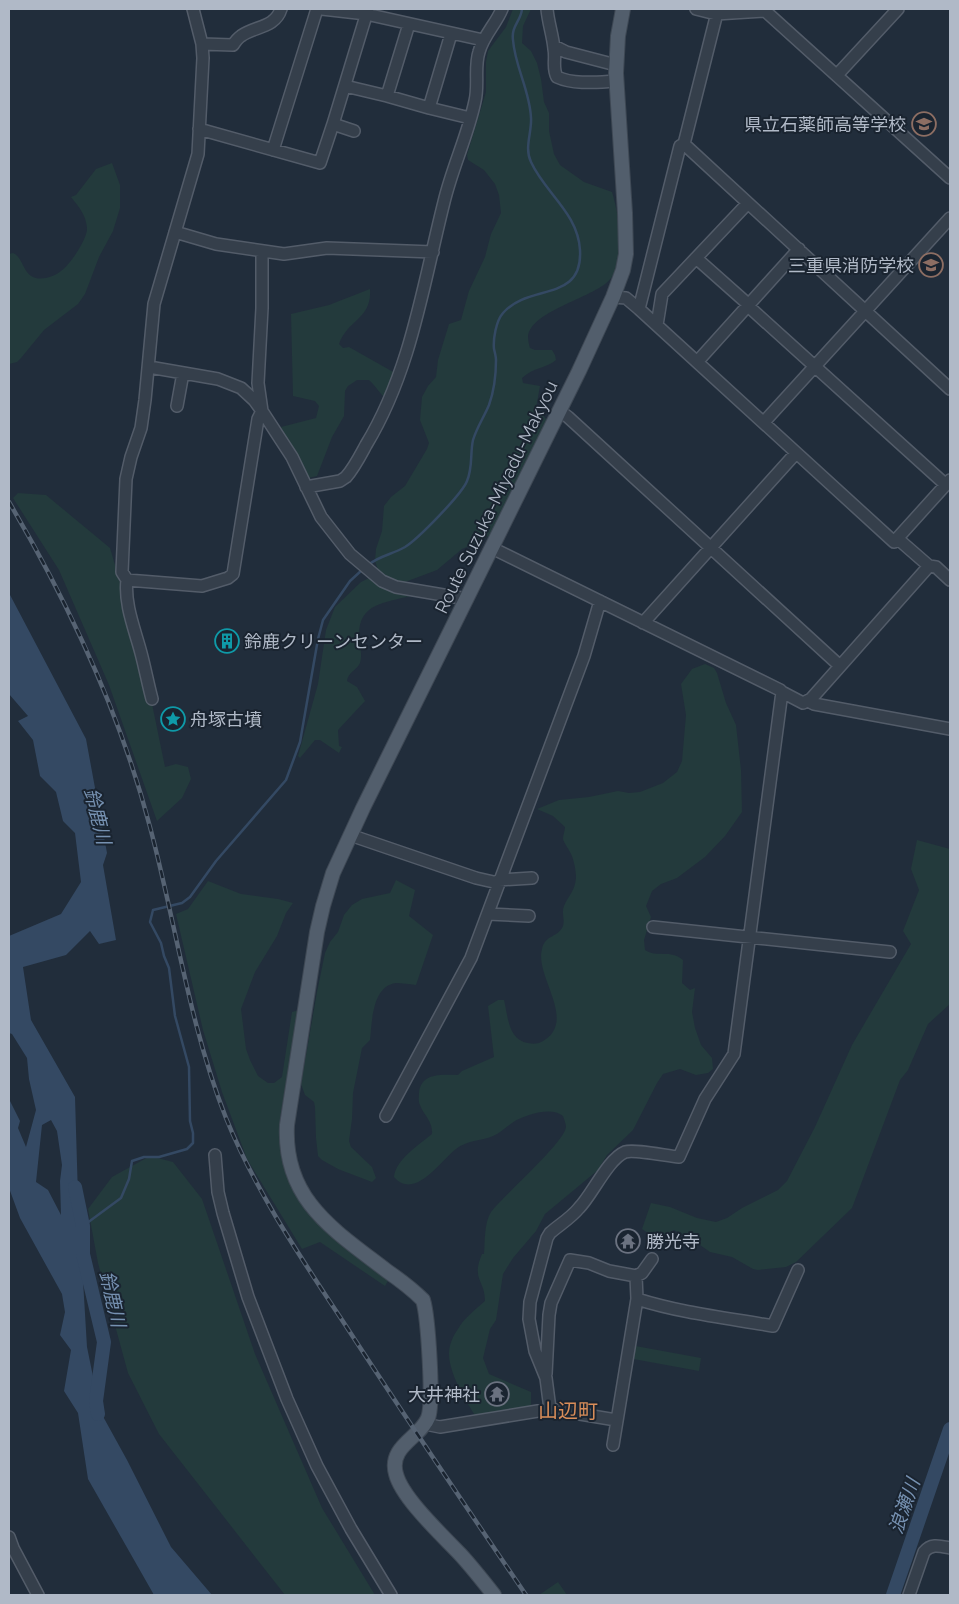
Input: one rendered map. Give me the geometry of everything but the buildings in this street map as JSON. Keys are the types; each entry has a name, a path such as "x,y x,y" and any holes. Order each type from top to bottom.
{"main road":[{"name":"Route Suzuka-Miyadu-Makyou","path":"425,1424 430,1412 430,1398 426,1311 423,1300 319,1216 310,1206 292,1171 287,1150 286,1124 288,1106 319,924 333,873 560,411 613,297 623,270 626,246 616,65 618,36 623,9"},
{"path":"425,1424 405,1443 398,1454 395,1469 399,1484 480,1576 494,1595"}],"street":[{"path":"152,699 131,618 126,588 127,580 122,572 126,478 141,428 149,367 154,304 198,154 203,58 202,44 193,9"},
{"path":"202,44 232,45 241,36 270,24 281,9"},
{"path":"273,150 317,9"},
{"path":"322,9 367,11 409,24 483,40"},
{"path":"306,487 346,477 376,428 398,378 422,300 444,201 470,118 476,92 478,54 483,40 502,9"},
{"path":"547,9 554,46 554,68 557,77 563,80 579,82 616,81"},
{"path":"696,9 717,11 764,10 950,178"},
{"path":"837,75 898,9"},
{"path":"199,129 320,163 367,11"},
{"path":"639,309 680,146 684,144 717,11"},
{"path":"387,96 409,24"},
{"path":"429,108 450,34"},
{"path":"554,46 566,52 616,65"},
{"path":"345,86 470,118"},
{"path":"333,124 354,131"},
{"path":"684,144 950,389"},
{"path":"657,325 662,294 748,203"},
{"path":"764,422 950,218"},
{"path":"175,232 216,244 284,254 326,248 434,252"},
{"path":"696,362 799,249"},
{"path":"127,580 202,586 228,578 233,574 258,419 262,411 258,383 262,308 262,252"},
{"path":"613,297 626,298 639,309 894,542 948,483 814,366 696,258"},
{"path":"149,367 218,379 229,382 247,393 262,411 292,457 321,517 358,562 382,581 396,587 467,599"},
{"path":"177,406 183,373"},
{"path":"560,411 840,666"},
{"path":"643,623 796,452"},
{"path":"898,538 929,566 936,567 950,580"},
{"path":"492,548 803,703 811,699 929,566"},
{"path":"386,1116 471,958 584,656 600,602"},
{"path":"546,1378 536,1351 529,1319 530,1302 547,1238 550,1233 577,1211 606,1170 622,1154 632,1151 679,1157 705,1099 734,1054 782,692"},
{"path":"808,701 814,704 950,729"},
{"path":"350,835 476,878 499,882 532,878"},
{"path":"488,914 528,916"},
{"path":"653,927 890,952"},
{"path":"215,1155 218,1192 248,1297 287,1399 317,1466 350,1529 391,1595"},
{"path":"550,1409 546,1378 549,1315 570,1260 588,1263 609,1271 636,1276 642,1273 652,1259"},
{"path":"637,1299 705,1316 772,1326 798,1270"},
{"path":"613,1445 637,1299 636,1276"},
{"path":"425,1424 440,1427 550,1409 616,1420"},
{"path":"9,1537 38,1595"},
{"path":"909,1595 927,1548 938,1545 950,1548"}],"green space":[{"path":"513,9 531,9 523,26 522,43 531,51 537,63 544,102 549,113 549,131 554,154 560,165 584,182 612,192 619,224 619,259 611,278 604,285 552,311 532,327 528,337 530,348 535,350 552,350 556,360 522,378 523,383 540,386 536,408 548,421 492,533 483,540 462,549 437,570 405,582 393,583 379,573 375,561 376,549 382,531 384,506 391,497 405,486 427,449 429,443 420,420 422,397 436,377 438,360 449,324 461,320 469,291 485,257 491,234 501,213 499,195 495,184 484,170 468,160 467,155 486,92 488,51 506,27"},
{"path":"112,163 120,185 120,208 113,231 99,257 85,294 78,304 44,330 17,362 9,364 9,254 17,255 25,270 36,278 49,277 65,268 82,244 87,232 84,215 71,197 76,195 96,169"},
{"path":"370,289 370,299 367,307 348,329 339,344 343,348 349,347 395,373 388,400 369,380 357,380 348,386 345,391 344,416 332,437 317,476 308,478 281,427 316,418 319,406 315,401 293,396 291,314 329,305"},
{"path":"18,493 46,495 110,548 143,660 165,767 176,764 188,767 191,779 182,798 157,821 109,685 59,570 13,498"},
{"path":"371,577 411,591 410,596 375,606 363,616 359,635 361,659 357,668 349,675 347,681 357,687 365,701 338,730 339,746 342,747 339,753 320,740 315,740 300,758 298,756 318,684 326,630 335,607 361,582"},
{"path":"705,664 714,668 717,673 726,703 736,725 741,770 742,812 725,836 705,857 677,878 661,884 652,891 646,906 651,917 644,940 645,950 674,955 683,960 682,983 690,990 695,988 692,1012 695,1028 701,1045 712,1058 713,1069 708,1073 696,1075 680,1069 663,1074 633,1130 607,1155 598,1170 545,1214 536,1231 513,1258 503,1274 496,1320 490,1329 483,1358 489,1374 531,1392 531,1406 477,1418 463,1396 455,1378 449,1354 454,1335 470,1314 485,1301 478,1269 482,1254 484,1254 487,1222 491,1212 498,1204 555,1145 563,1135 566,1126 563,1116 558,1113 545,1112 530,1115 517,1120 493,1136 460,1146 419,1182 402,1183 394,1177 399,1164 403,1158 432,1134 430,1122 419,1102 421,1086 428,1078 440,1075 458,1075 462,1071 494,1057 488,1006 498,1000 504,1000 510,1026 516,1037 521,1041 531,1044 539,1043 551,1035 556,1024 556,1012 541,960 542,949 543,944 557,934 563,926 563,909 574,886 576,875 573,858 563,839 565,827 553,816 537,809 559,800 589,797 618,791 640,792 663,783 677,772 682,761 686,715 681,684 692,669"},
{"path":"917,840 950,849 950,1004 928,1024 908,1070 900,1080 852,1208 796,1262 786,1267 758,1270 732,1257 710,1252 674,1230 657,1239 642,1229 651,1203 716,1222 778,1190 787,1181 815,1127 852,1045 911,944 903,931 919,890 911,869"},
{"path":"396,880 415,890 409,916 433,935 416,985 396,983 382,991 375,1006 370,1040 362,1048 353,1093 349,1141 351,1147 372,1167 376,1178 372,1182 338,1169 318,1156 314,1102 305,1095 301,1084 317,992 325,953 330,942 338,932 344,915 352,905 362,899 390,893"},
{"path":"208,881 241,894 293,903 286,913 277,936 255,972 241,1009 246,1049 258,1076 268,1083 274,1083 282,1077 292,1012 299,1010 280,1118 280,1151 286,1175 299,1194 389,1279 385,1286 320,1242 302,1249 247,1159 222,1092 203,1030 176,914 188,909"},
{"path":"150,1156 173,1162 202,1199 255,1354 322,1508 375,1595 285,1595 159,1434 128,1373 98,1263 88,1209 112,1177"},
{"path":"630,1345 701,1358 699,1371 628,1358"},
{"path":"558,1582 567,1595 539,1595"}],"water":[{"path":"9,593 86,739 107,853 103,865 116,940 99,944 90,931 66,955 23,967 31,1020 75,1097 78,1197 87,1347 100,1411 171,1547 212,1595 154,1595 88,1479 78,1413 64,1391 71,1350 60,1335 65,1312 62,1294 20,1218 9,1188 9,1099 20,1121 18,1128 26,1147 36,1110 29,1079 27,1058 12,1034 9,1033 9,936 61,914 81,882 75,833 63,821 56,792 40,776 33,740 18,721 28,716 9,694","holes":["51,1120 57,1131 62,1165 60,1181 61,1215 48,1190 36,1182 42,1125"]}],"waterway":[{"path":"368,565 405,547 411,542 449,505 467,481 470,471 473,440 489,405 493,389 496,360 494,340 497,325 503,313 514,304 526,298 564,285 573,278 579,267 580,250 578,237 573,225 560,204 544,184 529,157 530,108 513,40 513,31 522,9"},
{"path":"83,1226 121,1198 129,1179 132,1161 144,1157 159,1157 187,1149 193,1143 190,1121 189,1067 175,1016 169,968 161,943 150,922 153,910 182,903 190,897 216,861 286,780 300,742 323,620 350,581 362,570"},
{"name":"鈴鹿川","path":"75,1187 83,1226 83,1254 104,1342 96,1401 98,1414"},
{"name":"浪瀬川","path":"893,1595 950,1429"}],"railway":[{"path":"9,502 72,619 91,660 124,742 150,827 202,1047 226,1118 250,1171 310,1271 526,1595"}],"place":[{"name":"県立石薬師高等学校","path":"924,124"},
{"name":"三重県消防学校","path":"931,265"},
{"name":"鈴鹿クリーンセンター","path":"227,641"},
{"name":"舟塚古墳","path":"173,719"},
{"name":"勝光寺","path":"628,1241"},
{"name":"大井神社","path":"497,1394"}],"district":[{"name":"山辺町","path":"568,1411"}]}
